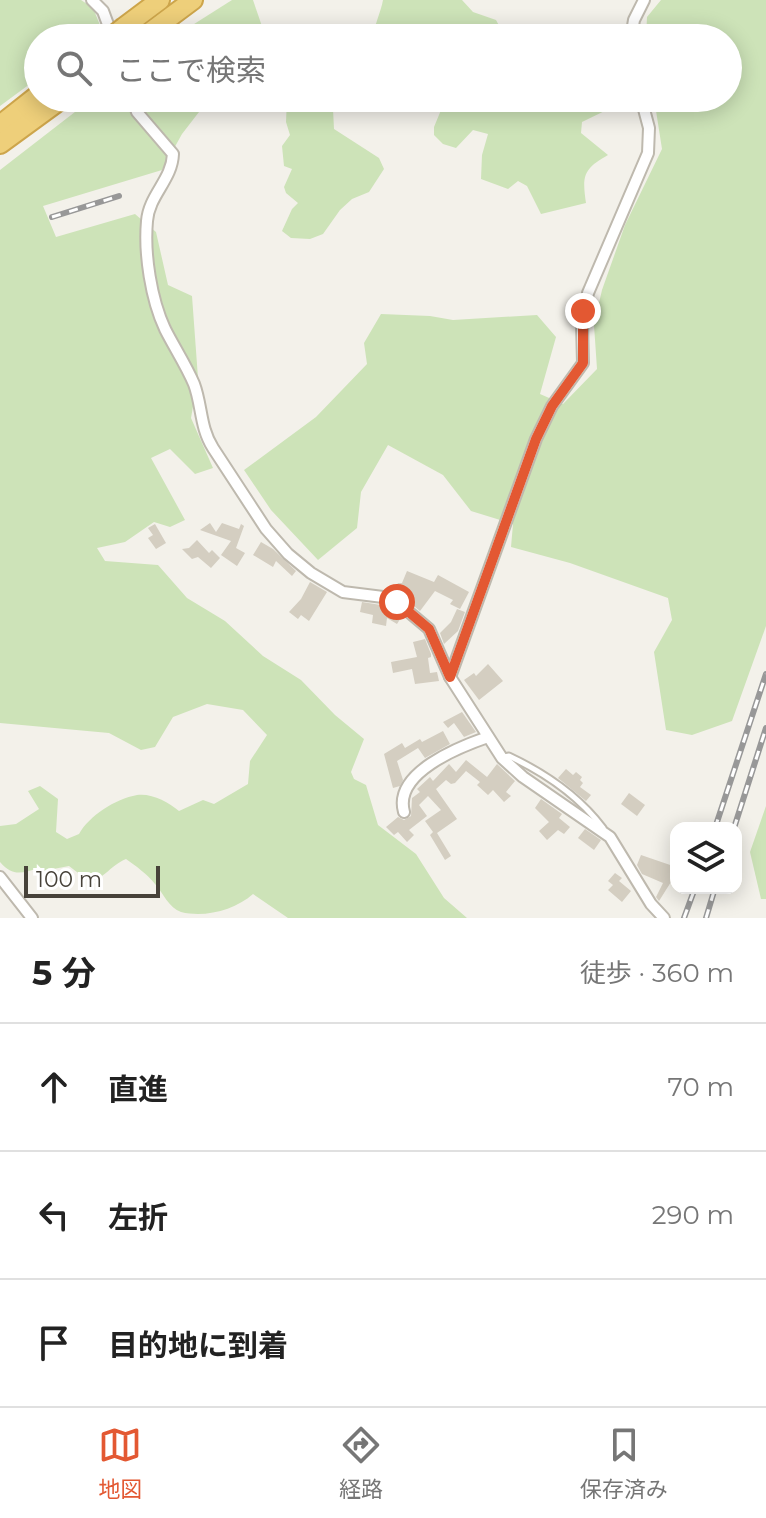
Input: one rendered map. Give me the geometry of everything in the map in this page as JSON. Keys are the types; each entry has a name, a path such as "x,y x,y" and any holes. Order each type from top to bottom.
{"highway":[{"path":"129,24 160,0"},
{"path":"161,24 193,0"},
{"path":"0,125 24,106"},
{"path":"0,144 44,112"}],"street":[{"path":"92,0 110,24"},
{"path":"633,24 644,0"},
{"path":"137,112 173,154 173,169 149,205 146,223 149,265 164,326 194,384 205,436 266,529 288,554 311,573 343,592 397,602 429,629 450,677 502,758 523,777 605,833 617,846 651,904 664,918"},
{"path":"450,677 536,439 552,406 583,363 582,323 588,293 648,153 649,128 645,112"},
{"path":"404,812 401,802 404,792 418,774 451,752 488,737"},
{"path":"0,877 32,918"}],"green space":[{"path":"0,0 81,0 93,8 100,24 24,24 24,88 0,106"},
{"path":"232,0 253,0 261,24 194,24"},
{"path":"383,0 462,0 473,12 496,20 498,24 376,24"},
{"path":"661,0 766,0 766,626 732,721 692,735 666,730 654,652 672,620 668,598 570,563 511,547 513,524 471,511 443,475 388,445 361,492 357,528 318,560 271,510 244,470 316,417 367,364 364,343 381,314 453,320 537,315 556,337 540,394 563,404 597,369 594,325 602,290 625,225 662,149 656,112 742,112 742,24 647,24 647,17"},
{"path":"75,112 199,112 182,134 162,170 43,206 56,237 135,214 156,232 168,285 192,296 198,378 191,418 213,468 195,474 170,449 151,458 185,520 170,527 154,522 125,542 97,548 105,561 158,565 187,598 225,621 263,656 301,680 364,739 351,772 354,779 366,785 378,825 416,854 444,898 467,918 288,918 253,894 219,911 190,914 173,907 148,877 126,859 90,882 69,866 18,872 9,870 0,862 0,826 16,824 39,809 28,791 40,786 58,799 56,832 67,839 79,834 104,809 137,795 160,799 179,811 203,800 214,804 248,784 250,761 267,735 243,710 207,704 173,717 155,747 141,750 109,733 0,723 0,170"},
{"path":"286,112 333,112 334,129 379,158 384,169 369,192 352,199 323,234 310,239 291,238 282,231 298,203 286,193 284,187 292,169 284,166 282,146 290,135"},
{"path":"440,112 603,112 582,122 581,133 608,155 586,174 586,203 541,214 527,186 518,181 508,189 481,179 482,155 488,134 473,130 456,148 443,144 434,135"},
{"path":"766,806 766,899 761,899 750,852"}],"building":[{"path":"210,523 216,532 222,523 239,529 241,524 244,526 236,548 245,553 237,566 221,555 231,541 200,530"},
{"path":"155,524 166,543 156,549 148,538 153,535 148,528"},
{"path":"197,540 209,553 212,550 220,558 211,568 198,557 192,559 182,549 189,548"},
{"path":"261,542 296,571 292,576 276,561 273,567 253,555"},
{"path":"407,571 434,582 438,575 469,592 460,609 450,604 453,600 435,591 420,611 392,592 398,583 402,583"},
{"path":"310,582 327,592 309,621 301,615 298,619 289,612"},
{"path":"362,602 393,609 402,616 397,624 387,618 386,626 372,623 373,615 360,612"},
{"path":"457,609 465,612 458,631 444,644 440,633 451,622"},
{"path":"425,639 431,654 428,658 430,673 437,672 439,681 415,684 412,669 393,673 391,662 417,657 413,642"},
{"path":"488,664 503,681 479,700 464,680 474,673 476,676"},
{"path":"462,712 476,732 464,737 454,723 448,728 443,722"},
{"path":"443,731 450,744 425,758 418,748 397,761 403,780 400,786 393,788 384,754 402,743 405,748"},
{"path":"466,760 487,777 497,764 515,781 506,792 511,796 504,802 493,790 488,795 477,785 480,782 466,771 455,783 446,780 436,789 457,819 437,833 451,856 445,860 430,835 433,832 425,821 441,810 428,796 419,805 427,816 409,830 414,835 407,842 398,832 394,835 386,827 398,817 404,820 411,816 412,798 430,777 433,781 449,764 456,772"},
{"path":"566,769 582,777 580,787 591,795 586,801 558,778"},
{"path":"629,793 645,805 637,816 621,804"},
{"path":"541,799 562,814 559,818 570,827 564,834 558,830 547,840 539,831 549,822 535,808"},
{"path":"585,829 601,840 594,850 578,838"},
{"path":"641,855 670,865 670,884 659,901 656,897 663,883 642,874 637,865"},
{"path":"615,873 631,891 622,902 608,890 613,885 608,881"}],"railway":[{"path":"52,217 119,196"},
{"path":"717,822 766,674"},
{"path":"736,822 766,728"},
{"path":"684,918 693,894"},
{"path":"706,918 713,894"}],"route":[{"path":"397,602 429,629 450,677 536,439 558,396 583,363 583,311"}]}
